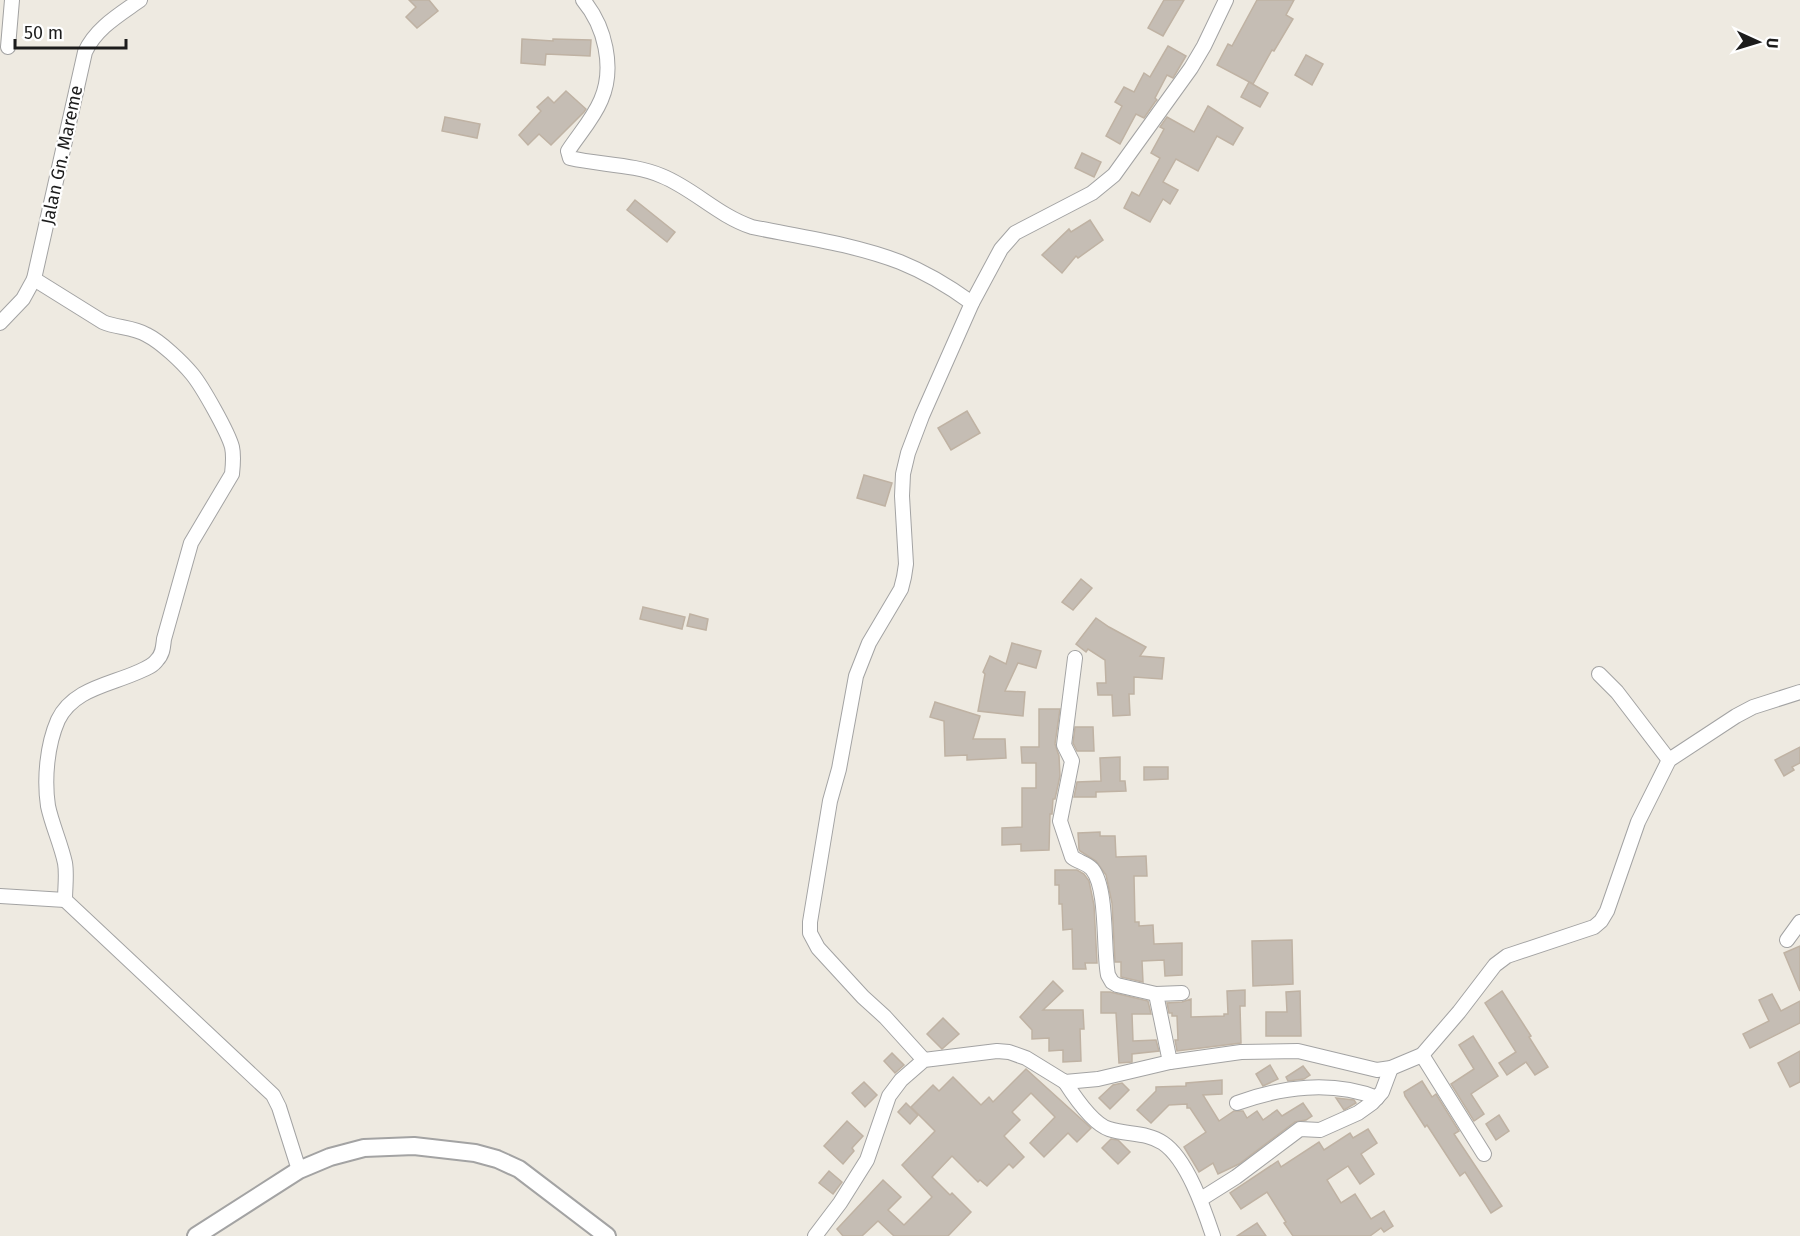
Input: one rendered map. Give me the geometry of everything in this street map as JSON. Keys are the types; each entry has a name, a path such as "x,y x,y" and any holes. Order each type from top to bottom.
{"street":[{"name":"Jalan Gn. Mareme","path":"0,323 23,298 34,279 85,52 99,29 140,0"},
{"path":"583,0 596,17 601,31 608,76 601,100 568,151 570,158 651,171 665,176 739,222 752,227 842,245 902,263 955,291 972,303"},
{"path":"924,1060 818,948 810,933 830,801 839,769 856,676 869,643 901,589 904,577 906,564 902,496 903,474 908,453 972,303 1001,249 1016,233 1092,193 1114,175 1191,68 1226,0"},
{"path":"8,47 16,2"},
{"path":"34,279 103,322 114,327 139,331 149,336 170,353 192,375 222,424 233,449 234,463 232,474 190,543 158,660 120,680 82,693 72,700 59,719 51,745 46,786 49,807 66,865 64,900"},
{"path":"1076,658 1064,746 1072,761 1061,826 1072,857 1089,866 1097,878 1104,920 1108,975 1117,985 1156,994 1182,993"},
{"path":"1599,674 1617,692 1669,760"},
{"path":"1065,1082 1098,1079 1170,1062 1241,1052 1291,1051 1377,1070 1391,1068 1422,1055 1460,1012 1495,966 1507,956 1586,930 1601,921 1607,911 1638,822 1669,760 1753,707 1800,692"},
{"path":"0,896 64,900 273,1095 279,1107 298,1170"},
{"path":"1787,940 1800,922"},
{"path":"1156,994 1170,1062"},
{"path":"815,1236 840,1203 867,1160 889,1096 901,1080 924,1060 997,1051 1009,1052 1026,1058 1065,1082 1085,1109 1106,1128 1146,1136 1165,1145 1191,1180 1201,1199 1214,1236"},
{"path":"1422,1055 1484,1154"},
{"path":"1201,1199 1236,1177 1300,1129 1320,1130 1358,1113 1382,1092 1391,1068"},
{"path":"1237,1103 1271,1092 1312,1088 1341,1088 1377,1098"},
{"path":"196,1236 298,1170 330,1157 364,1148 414,1146 475,1153 497,1159 519,1169 607,1236"}],"building":[{"path":"409,0 429,0 438,11 417,28 406,17 416,7"},
{"path":"1164,0 1184,0 1163,36 1148,28"},
{"path":"1257,0 1294,0 1286,15 1293,19 1253,84 1217,65 1228,44 1232,46"},
{"path":"522,39 591,40 590,56 546,54 545,65 521,63"},
{"path":"1168,46 1186,56 1173,78 1167,75 1155,98 1157,100 1144,118 1136,114 1120,144 1106,136 1122,106 1115,102 1124,87 1134,92 1144,73 1150,77"},
{"path":"1306,55 1323,64 1312,85 1295,75"},
{"path":"1249,82 1268,93 1260,107 1241,97"},
{"path":"566,91 586,109 584,112 551,145 539,134 528,145 519,135 541,111 537,107 548,97 554,103"},
{"path":"1208,106 1243,128 1233,145 1217,136 1198,171 1176,159 1163,182 1178,190 1170,204 1163,199 1150,222 1124,208 1132,192 1139,196 1160,158 1151,153 1164,129 1160,127 1167,117 1194,132"},
{"path":"445,117 480,124 477,138 442,131"},
{"path":"1082,153 1101,162 1094,177 1075,168"},
{"path":"635,200 675,232 667,242 627,210"},
{"path":"1090,220 1103,240 1078,258 1076,256 1062,273 1042,255 1069,229 1071,232"},
{"path":"967,411 980,433 951,450 938,428"},
{"path":"864,475 892,483 885,506 857,498"},
{"path":"1081,579 1092,588 1073,610 1062,602"},
{"path":"643,607 685,617 682,629 640,619"},
{"path":"690,614 708,619 706,630 687,626"},
{"path":"1096,618 1146,647 1140,656 1164,658 1162,679 1134,677 1134,694 1129,694 1130,715 1113,716 1112,695 1098,695 1097,683 1106,683 1105,660 1088,649 1086,652 1076,644"},
{"path":"1012,643 1041,651 1036,668 1018,663 1005,691 1025,692 1023,716 978,711 985,674 983,672 990,656 1006,664"},
{"path":"935,702 980,716 973,739 1005,739 1006,758 967,760 967,755 945,756 944,721 930,717"},
{"path":"1039,709 1060,709 1055,744 1059,756 1060,776 1055,799 1053,799 1052,814 1050,814 1049,850 1021,851 1021,844 1002,845 1002,828 1022,827 1022,788 1036,788 1036,763 1022,763 1021,747 1039,747"},
{"path":"1075,727 1093,727 1094,751 1077,751 1073,743"},
{"path":"1800,747 1800,763 1792,767 1794,770 1784,776 1775,760"},
{"path":"1120,757 1120,781 1125,781 1126,791 1096,792 1096,797 1074,797 1077,782 1101,781 1100,758"},
{"path":"1144,767 1168,767 1168,779 1144,780"},
{"path":"1100,832 1100,836 1115,836 1116,857 1146,856 1147,876 1134,876 1135,922 1139,922 1139,926 1153,925 1154,944 1182,943 1182,975 1165,976 1164,960 1142,961 1143,982 1121,977 1121,962 1115,962 1112,903 1106,875 1096,861 1079,849 1078,833"},
{"path":"1055,870 1077,870 1089,881 1094,905 1097,963 1085,963 1086,969 1073,969 1072,929 1063,930 1062,904 1059,904 1059,885 1055,885"},
{"path":"1292,940 1293,984 1253,986 1252,941"},
{"path":"1800,946 1800,991 1784,953"},
{"path":"1053,981 1063,991 1043,1010 1083,1010 1084,1029 1080,1029 1081,1061 1063,1062 1063,1050 1049,1051 1049,1038 1032,1039 1032,1030 1020,1017"},
{"path":"1245,990 1245,1006 1240,1006 1241,1043 1177,1051 1175,1040 1178,1040 1177,1016 1169,1013 1167,1003 1191,999 1191,1017 1224,1016 1228,1014 1227,991"},
{"path":"1300,991 1301,1036 1266,1036 1266,1012 1287,1012 1286,992"},
{"path":"1502,991 1548,1067 1535,1075 1526,1062 1507,1075 1499,1063 1516,1052 1485,1003"},
{"path":"1101,992 1148,1001 1151,1014 1132,1014 1133,1041 1156,1040 1159,1051 1132,1054 1132,1062 1119,1063 1116,1013 1101,1013"},
{"path":"1772,994 1781,1011 1800,1001 1800,1023 1750,1048 1743,1034 1769,1021 1759,1000"},
{"path":"943,1018 959,1034 942,1049 927,1034"},
{"path":"1473,1036 1498,1076 1471,1094 1484,1114 1474,1121 1451,1084 1474,1069 1459,1045"},
{"path":"1800,1051 1800,1082 1790,1087 1778,1063"},
{"path":"892,1053 904,1065 895,1073 884,1061"},
{"path":"1270,1065 1278,1079 1263,1086 1256,1074"},
{"path":"1303,1066 1310,1075 1304,1079 1288,1081 1286,1077"},
{"path":"1026,1069 1091,1128 1077,1142 1068,1133 1044,1157 1030,1143 1055,1117 1031,1093 1012,1112 1020,1120 1004,1136 1024,1157 1013,1168 1009,1164 987,1186 980,1180 978,1182 952,1156 932,1177 971,1212 948,1236 894,1236 878,1221 862,1236 843,1236 837,1229 883,1180 901,1197 888,1210 904,1225 932,1197 902,1165 935,1131 911,1107 933,1085 939,1091 953,1077 981,1105 989,1097 993,1102"},
{"path":"1222,1080 1222,1094 1203,1095 1219,1121 1234,1111 1243,1111 1247,1118 1257,1111 1263,1120 1277,1110 1282,1116 1303,1103 1312,1116 1295,1122 1239,1164 1218,1174 1213,1163 1199,1172 1184,1147 1206,1132 1190,1108 1187,1108 1187,1104 1169,1105 1151,1123 1137,1110 1156,1091 1156,1087 1186,1086 1186,1083"},
{"path":"1422,1081 1432,1097 1436,1094 1459,1131 1454,1134 1502,1206 1491,1213 1465,1172 1460,1176 1405,1096 1404,1092"},
{"path":"864,1082 877,1095 865,1107 852,1093"},
{"path":"1122,1083 1129,1090 1110,1109 1099,1098 1113,1085"},
{"path":"1336,1098 1354,1100 1356,1103 1344,1110"},
{"path":"906,1103 918,1115 910,1124 898,1112"},
{"path":"1499,1115 1509,1131 1496,1140 1486,1124"},
{"path":"847,1121 863,1136 852,1148 854,1151 843,1164 824,1146"},
{"path":"1368,1129 1377,1143 1361,1154 1374,1174 1360,1184 1348,1166 1327,1180 1341,1203 1355,1194 1371,1219 1384,1211 1393,1226 1384,1232 1381,1228 1370,1236 1293,1236 1267,1192 1241,1209 1230,1193 1278,1161 1281,1167 1319,1142 1324,1150 1350,1133 1353,1138"},
{"path":"1111,1139 1118,1140 1130,1152 1118,1164 1102,1148"},
{"path":"829,1171 842,1182 833,1194 819,1183"},
{"path":"1257,1223 1266,1236 1237,1236"}]}
